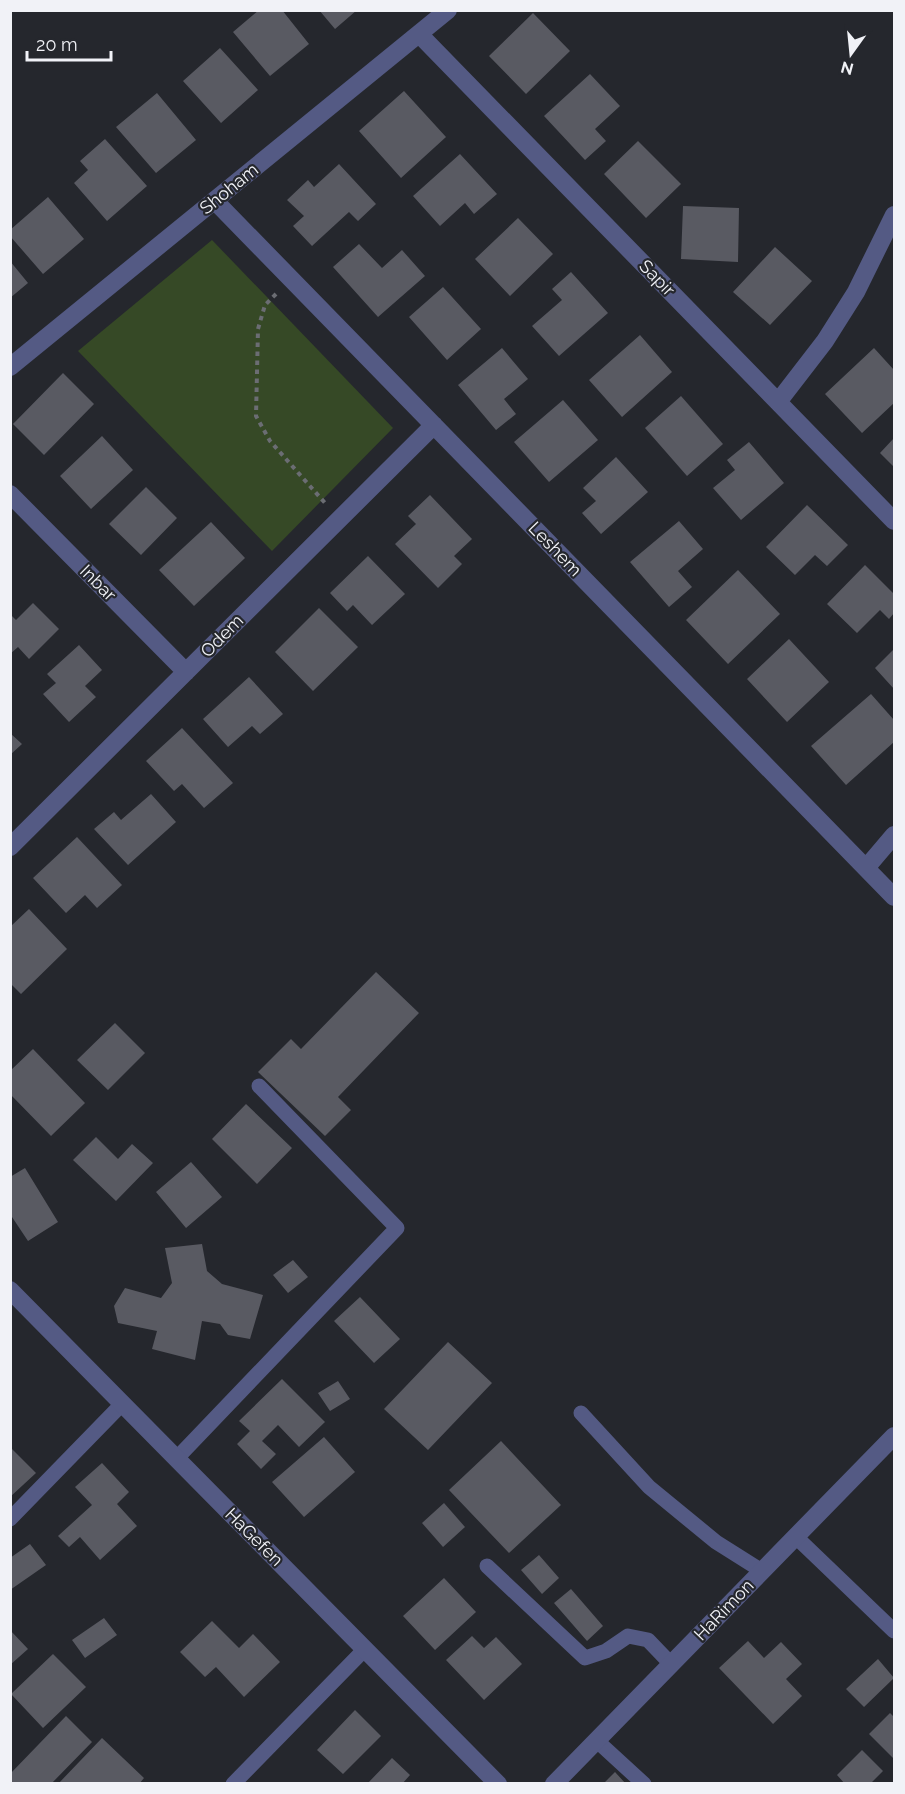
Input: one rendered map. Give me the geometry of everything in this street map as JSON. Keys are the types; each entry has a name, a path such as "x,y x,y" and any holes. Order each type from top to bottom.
{"street":[{"name":"Shoham","path":"10,367 448,10"},
{"name":"Sapir","path":"419,34 894,522"},
{"name":"Leshem","path":"215,201 894,897"},
{"path":"778,402 825,341 856,292 892,226"},
{"name":"Odem","path":"10,847 434,425"},
{"name":"Inbar","path":"10,494 186,672"},
{"path":"866,868 894,835"},
{"name":"HaGefen","path":"10,1290 498,1784"},
{"name":"HaRimon","path":"554,1784 894,1436"}],"lane":[{"path":"177,1458 397,1228 259,1086"},
{"path":"10,1519 123,1403"},
{"path":"581,1413 648,1487 716,1542 762,1571"},
{"path":"796,1537 894,1632"},
{"path":"487,1566 585,1658 606,1651 628,1636 648,1640 671,1664"},
{"path":"233,1784 365,1649"},
{"path":"596,1740 644,1784"}],"path":[{"path":"291,279 264,305 258,329 256,416 270,441 339,519"}],"green space":[{"path":"212,240 393,428 272,551 78,351"}],"building":[{"path":"259,10 282,10 309,44 270,76 233,32"},
{"path":"319,10 357,10 335,29"},
{"path":"533,13 570,51 526,94 489,56"},
{"path":"220,48 258,90 221,123 183,81"},
{"path":"590,74 620,106 595,129 606,141 585,160 544,116"},
{"path":"404,91 446,137 401,178 359,131"},
{"path":"157,93 196,140 156,173 116,127"},
{"path":"105,139 147,186 107,221 74,183 88,170 80,161"},
{"path":"638,141 681,184 646,218 604,174"},
{"path":"460,154 497,194 474,214 465,203 440,226 413,196"},
{"path":"339,164 376,204 358,221 349,212 312,246 293,226 304,216 287,200 308,180 314,187"},
{"path":"48,197 84,239 43,274 10,236 10,230"},
{"path":"683,206 739,208 738,262 681,259"},
{"path":"518,218 553,254 510,296 475,259"},
{"path":"359,244 382,268 402,250 425,276 378,317 333,267"},
{"path":"775,247 812,281 770,325 733,292"},
{"path":"10,261 28,283 10,298"},
{"path":"571,272 608,313 559,356 532,326 562,300 552,289"},
{"path":"443,287 481,329 447,360 409,317"},
{"path":"640,335 672,372 622,417 589,380"},
{"path":"502,348 528,379 504,399 516,414 496,430 458,385"},
{"path":"874,348 894,370 894,403 862,433 825,394"},
{"path":"63,373 94,404 44,455 13,424"},
{"path":"681,396 723,444 687,476 645,428"},
{"path":"563,400 598,440 549,482 514,442"},
{"path":"102,436 133,470 91,509 60,476"},
{"path":"894,438 894,467 880,453"},
{"path":"749,442 784,483 741,520 713,488 735,470 727,460"},
{"path":"616,457 648,492 601,534 582,513 596,501 583,488"},
{"path":"146,487 177,518 141,555 109,524"},
{"path":"430,495 472,539 454,556 462,564 438,588 395,544 416,524 408,516"},
{"path":"807,505 848,545 827,566 815,555 795,575 766,547"},
{"path":"679,521 703,549 678,571 692,587 669,607 630,562"},
{"path":"211,522 245,558 194,606 159,570"},
{"path":"368,556 405,594 372,625 353,605 347,611 330,593"},
{"path":"865,565 894,594 894,613 889,619 880,610 857,633 827,604"},
{"path":"738,570 780,614 728,664 686,620"},
{"path":"33,603 59,629 29,659 18,647 10,654 10,614 16,620"},
{"path":"319,608 358,647 313,691 275,652"},
{"path":"789,639 829,682 787,722 747,679"},
{"path":"79,645 102,670 85,686 96,697 69,722 43,694 56,683 47,674"},
{"path":"894,649 894,689 875,668"},
{"path":"249,677 283,714 260,734 252,726 228,747 203,719"},
{"path":"871,694 894,720 894,742 846,785 811,746"},
{"path":"182,728 233,783 204,808 182,784 174,791 146,761"},
{"path":"10,733 22,744 10,755"},
{"path":"151,794 176,822 128,865 94,829 114,812 121,820"},
{"path":"77,837 122,885 97,908 85,895 66,913 33,878"},
{"path":"29,909 67,949 21,994 10,983 10,927"},
{"path":"376,972 419,1013 338,1097 351,1110 325,1136 258,1072 291,1039 301,1049"},
{"path":"115,1023 145,1053 108,1090 77,1060"},
{"path":"33,1049 85,1103 51,1136 10,1094 10,1071"},
{"path":"246,1104 292,1148 257,1184 212,1139"},
{"path":"96,1137 118,1159 132,1144 153,1163 116,1201 73,1160"},
{"path":"191,1162 222,1197 186,1228 156,1192"},
{"path":"25,1168 58,1222 28,1241 10,1214 10,1177"},
{"path":"202,1244 207,1271 222,1284 263,1295 250,1339 228,1335 220,1324 202,1321 195,1360 152,1349 157,1331 118,1323 114,1306 125,1288 161,1298 172,1283 165,1248"},
{"path":"293,1260 308,1277 288,1293 273,1275"},
{"path":"360,1297 400,1339 374,1363 334,1321"},
{"path":"448,1342 492,1383 428,1450 384,1409"},
{"path":"282,1379 325,1422 299,1447 278,1425 262,1441 276,1454 261,1469 237,1444 250,1431 239,1421"},
{"path":"338,1381 350,1399 330,1411 318,1393"},
{"path":"324,1437 355,1472 304,1517 272,1482"},
{"path":"501,1441 561,1505 509,1553 449,1490"},
{"path":"10,1447 36,1473 10,1497"},
{"path":"102,1463 129,1492 117,1504 137,1526 100,1560 80,1537 69,1547 58,1536 92,1505 75,1487"},
{"path":"444,1503 465,1527 443,1547 422,1523"},
{"path":"30,1544 46,1565 10,1590 10,1558"},
{"path":"539,1555 559,1578 542,1594 521,1570"},
{"path":"444,1578 476,1612 435,1650 403,1616"},
{"path":"571,1589 603,1626 587,1641 554,1603"},
{"path":"104,1618 117,1635 85,1658 72,1640"},
{"path":"212,1621 239,1648 253,1634 280,1662 244,1697 216,1667 205,1677 180,1652"},
{"path":"10,1630 28,1649 10,1665"},
{"path":"472,1636 484,1648 496,1637 522,1664 484,1700 446,1660"},
{"path":"748,1641 764,1658 781,1642 802,1664 786,1679 802,1696 773,1724 719,1668"},
{"path":"53,1654 86,1687 43,1728 11,1694"},
{"path":"878,1659 894,1678 864,1707 846,1689"},
{"path":"355,1710 381,1736 343,1774 317,1750"},
{"path":"890,1713 894,1717 894,1759 869,1734"},
{"path":"66,1716 92,1742 51,1784 13,1784 10,1781 10,1774"},
{"path":"102,1738 144,1778 139,1784 58,1784"},
{"path":"862,1750 883,1771 870,1784 845,1784 837,1775"},
{"path":"392,1758 410,1775 402,1784 367,1784"},
{"path":"615,1772 626,1784 603,1784"}]}
